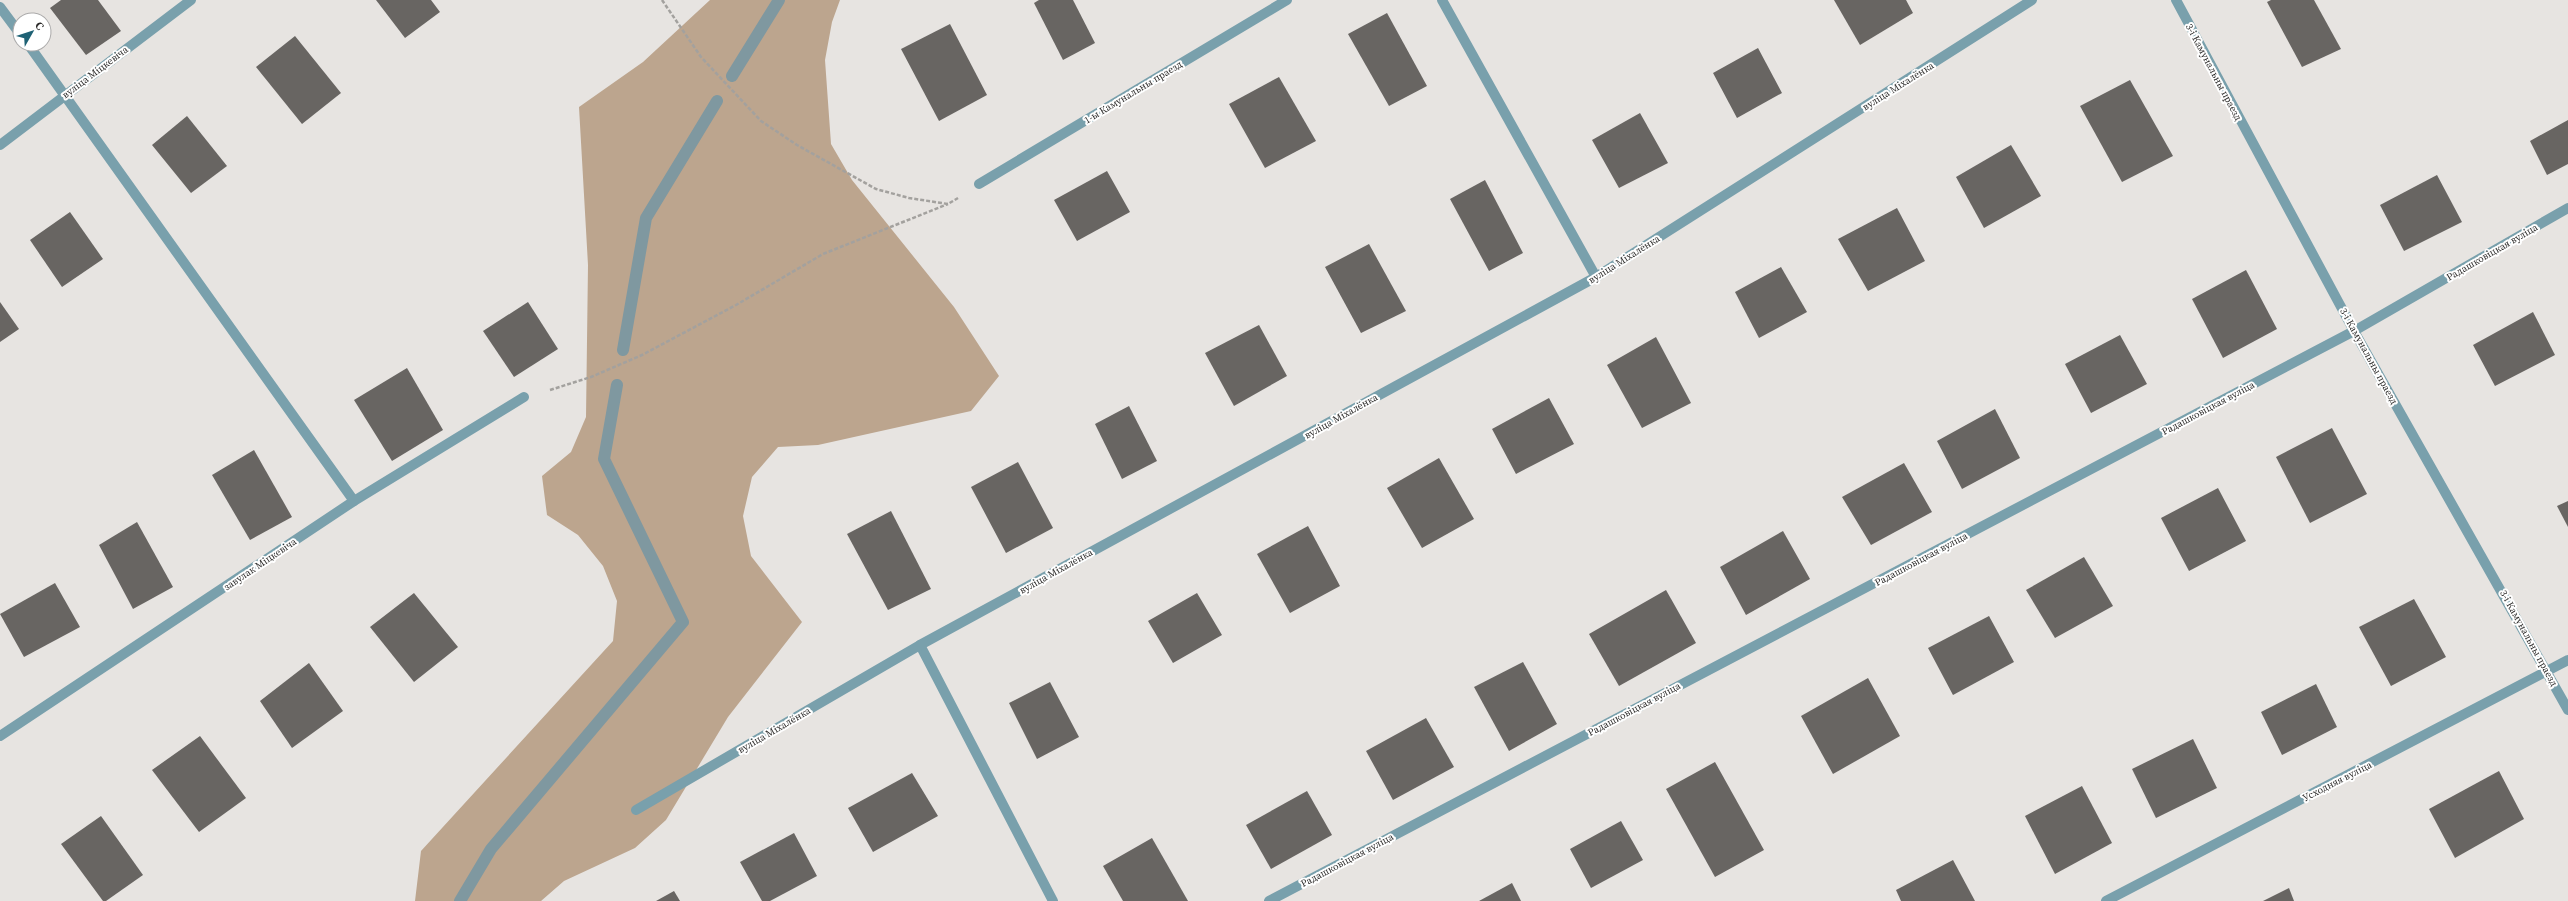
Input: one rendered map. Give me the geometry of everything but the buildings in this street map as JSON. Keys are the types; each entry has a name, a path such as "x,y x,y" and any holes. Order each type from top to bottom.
{"street":[{"name":"вуліца Міцкевіча","path":"0,145 190,0"},
{"name":"1-ы Камунальны праезд","path":"979,184 1287,0"},
{"path":"1442,0 1596,277"},
{"name":"вуліца Міхалёнка","path":"636,810 920,645 1596,277 2032,0"},
{"name":"3-і Камунальны праезд","path":"2176,0 2354,331 2548,672 2568,710"},
{"path":"0,7 12,23"},
{"path":"34,52 66,94 354,501"},
{"name":"Радашковіцкая вуліца","path":"1269,901 2354,331 2568,208"},
{"name":"завулак Міцкевіча","path":"0,736 354,501 524,397"},
{"path":"920,645 1053,901"},
{"name":"Усходняя вуліца","path":"2106,901 2548,672 2568,660"}],"path":[{"path":"662,0 701,57 760,121 797,145 876,188 909,198 948,204"},
{"path":"524,397 591,378 634,358 736,305 823,254 948,204 979,184"}],"shaded area":[{"path":"710,0 840,0 832,22 825,60 831,144 852,180 954,307 999,376 971,411 818,445 778,447 752,477 743,516 751,556 802,622 728,717 666,820 635,848 564,881 541,901 415,901 421,851 613,641 617,601 603,566 578,535 547,515 542,476 571,452 586,417 588,265 579,107 643,62"}],"waterway":[{"path":"732,76 779,0"},
{"path":"623,350 646,218 717,101"},
{"path":"460,901 491,849 683,622 604,459 617,385"}]}
